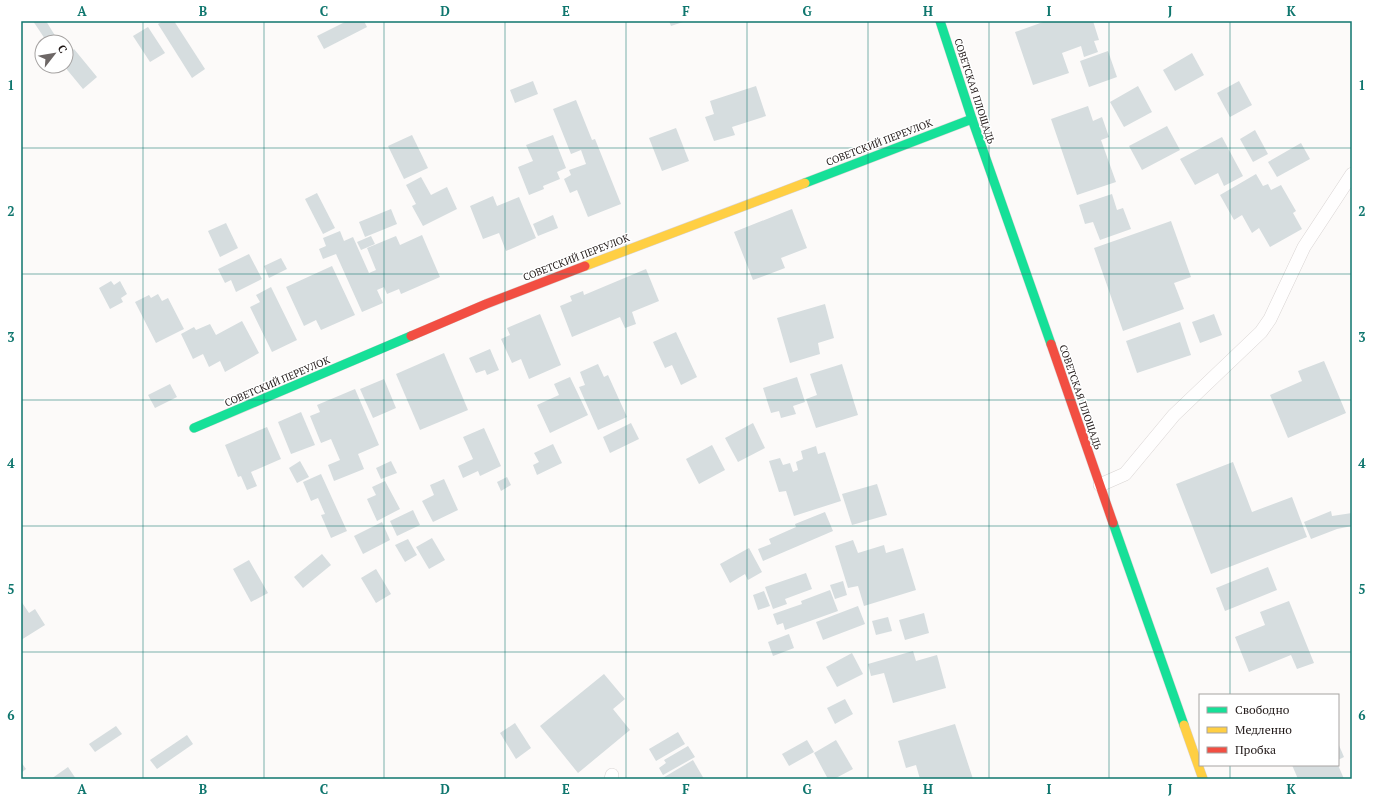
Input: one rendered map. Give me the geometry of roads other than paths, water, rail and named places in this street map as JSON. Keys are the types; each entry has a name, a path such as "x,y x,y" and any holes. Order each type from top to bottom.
{"street":[{"name":"СОВЕТСКАЯ ПЛОЩАДЬ","path":"940,21 972,119 1203,779"},
{"name":"СОВЕТСКИЙ ПЕРЕУЛОК","path":"194,428 486,304 972,119"}],"lane":[{"path":"1100,485 1125,474 1174,415 1261,332 1270,319 1304,247 1352,174"}]}
